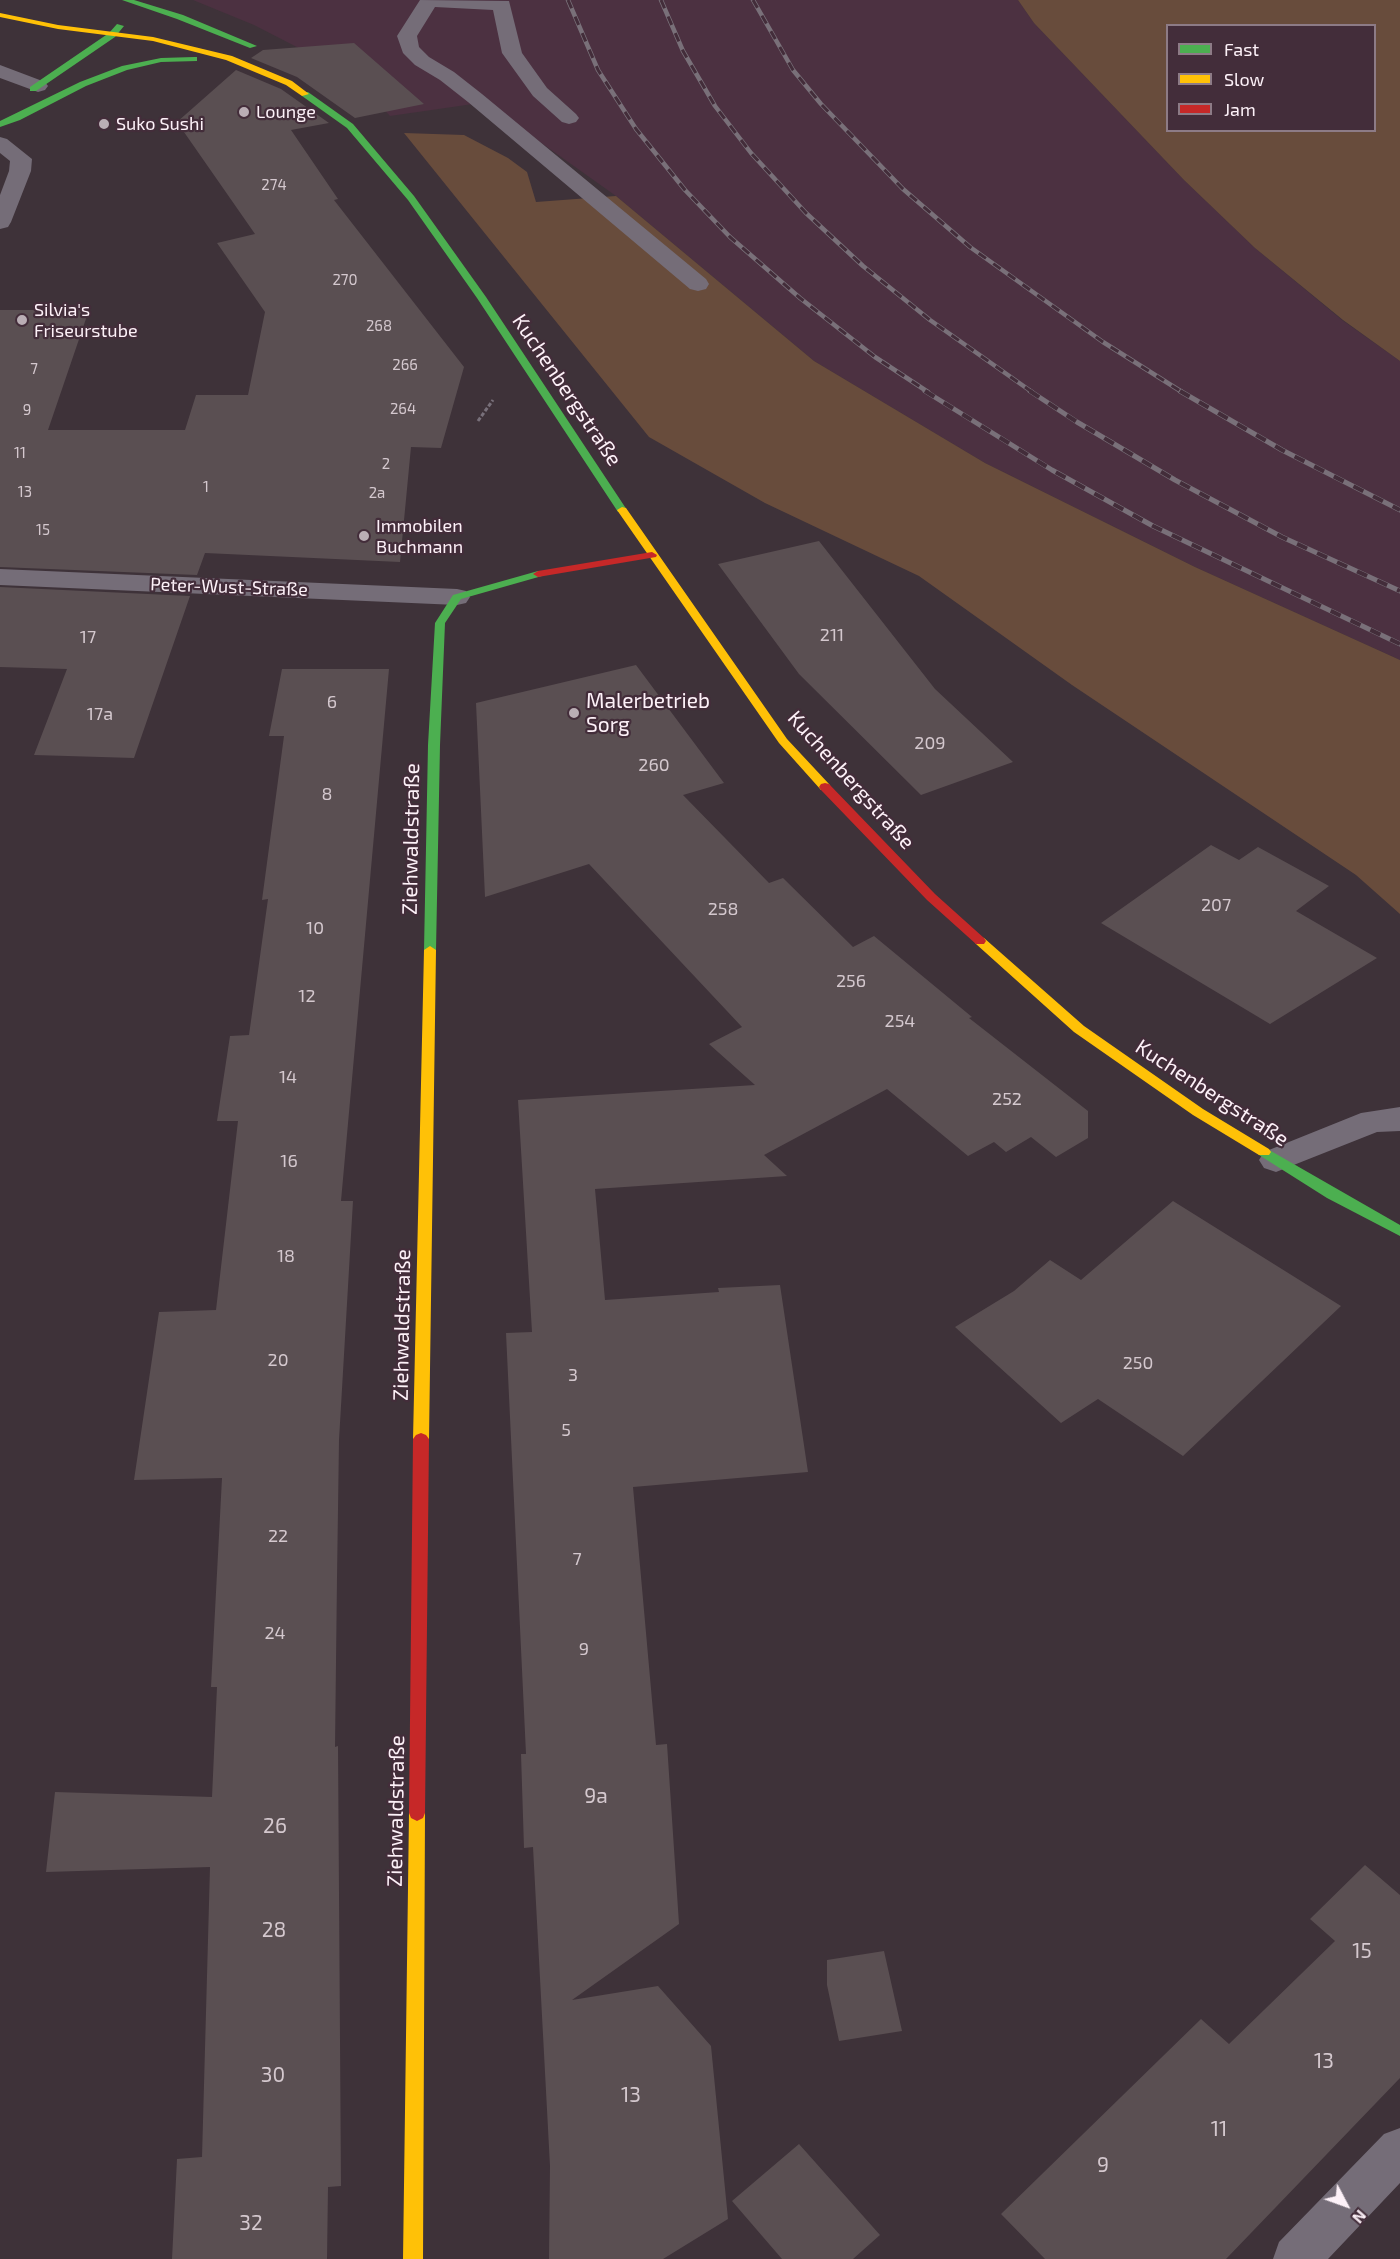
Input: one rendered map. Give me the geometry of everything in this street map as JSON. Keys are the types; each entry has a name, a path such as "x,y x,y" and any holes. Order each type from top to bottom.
{"main road":[{"path":"10,106 112,35 125,21 121,8 113,0"},
{"path":"126,0 180,17 270,54"},
{"name":"Kuchenbergstraße","path":"0,15 112,35 153,39 229,58 289,83 350,126 411,198 481,297 652,555 783,741 857,823 931,897 1079,1029 1198,1112 1332,1194 1400,1231"},
{"path":"0,124 17,118 83,84 125,68 161,60 229,58"},
{"name":"Kuchenbergstraße","path":"339,99 350,126"},
{"path":"457,597 545,572 652,555"},
{"name":"Ziehwaldstraße","path":"413,2259 419,1564 434,745 440,623 457,597"}],"street":[{"path":"569,118 540,92 512,53 502,5 430,0 407,36 410,49 422,61 447,76 475,98 698,284"},
{"path":"0,71 38,86"},
{"path":"0,143 21,159 20,171 0,222"},
{"name":"Peter-Wust-Straße","path":"0,578 457,597"},
{"path":"1276,1160 1373,1121 1400,1119"},
{"path":"1296,2259 1400,2150"}],"shaded area":[{"path":"193,0 1018,0 1034,23 1184,180 1255,248 1342,320 1400,361 1400,660 1195,567 985,463 814,361 616,196 495,110 473,104 390,116 370,95 324,61 254,25"},
{"path":"1018,0 1400,0 1400,361 1343,320 1255,248 1184,180 1034,23"},
{"path":"404,133 464,135 508,158 527,172 536,202 616,196 814,361 985,463 1195,567 1400,660 1400,914 1356,875 1072,685 919,576 765,503 649,437"}],"building":[{"path":"354,43 424,104 355,118 297,77 251,58 263,50"},
{"path":"236,70 281,89 329,123 291,130 338,199 334,200 464,367 441,448 411,447 400,562 205,553 197,575 0,567 0,310 89,310 48,430 185,430 196,395 248,395 265,312 217,243 255,234 177,122"},
{"path":"819,541 935,689 1013,762 921,795 799,674 718,564"},
{"path":"0,587 190,596 134,758 34,755 67,669 0,667"},
{"path":"636,665 724,783 683,795 769,883 783,878 853,947 874,936 972,1017 969,1018 1088,1111 1088,1138 1056,1157 1031,1137 1006,1152 994,1142 968,1156 887,1089 764,1155 787,1176 595,1189 605,1300 719,1292 718,1288 780,1285 808,1472 633,1487 656,1745 667,1744 679,1924 572,2000 658,1986 711,2046 728,2219 663,2259 549,2259 550,2166 533,1847 524,1848 521,1754 526,1754 506,1333 532,1332 518,1100 755,1085 709,1044 742,1027 589,864 485,897 476,703"},
{"path":"282,669 389,669 341,1201 353,1201 339,1440 337,1578 335,1747 338,1746 341,2186 328,2187 327,2259 172,2259 177,2159 202,2157 210,1867 46,1872 55,1792 212,1797 217,1687 211,1687 222,1478 134,1480 159,1312 216,1310 238,1121 217,1121 230,1036 249,1035 268,899 262,900 284,736 269,736"},
{"path":"1211,845 1239,860 1258,847 1329,886 1296,911 1377,958 1270,1024 1101,923"},
{"path":"1173,1201 1341,1306 1183,1456 1098,1399 1061,1423 955,1327 1014,1291 1050,1260 1081,1280"},
{"path":"1365,1865 1400,1895 1400,2078 1226,2259 1045,2259 1001,2214 1201,2019 1229,2044 1335,1941 1310,1919"},
{"path":"884,1951 902,2031 839,2041 827,1985 827,1960"},
{"path":"799,2144 880,2235 853,2259 782,2259 732,2201"}],"railway":[{"path":"568,0 598,70 636,129 685,190 730,237 800,298 875,357 928,392"},
{"path":"661,0 683,51 715,106 751,153 806,213 863,266 930,320 1032,392"},
{"path":"753,0 793,70 821,104 903,189 970,247 1103,342 1182,392"},
{"path":"925,391 1052,470 1153,526 1400,644"},
{"path":"1030,391 1077,422 1175,480 1282,537 1400,591"},
{"path":"1180,391 1282,450 1400,510"}],"traffic: fast":[{"path":"126,0 180,17 253,46"},
{"path":"33,89 112,35 120,26"},
{"path":"0,124 17,118 83,84 125,68 161,60 194,59"},
{"path":"305,94 350,126 411,198 481,297 622,510"},
{"path":"430,950 434,745 440,623 457,597 538,574"},
{"path":"1264,1152 1332,1194 1400,1231"}],"traffic: slow":[{"path":"0,15 58,27 153,39 229,58 289,83 305,94"},
{"path":"622,510 783,741 825,787"},
{"path":"980,941 1079,1029 1198,1112 1264,1152"},
{"path":"421,1439 430,950"},
{"path":"413,2259 417,1813"}],"traffic: jam":[{"path":"538,574 652,555"},
{"path":"825,787 931,897 980,941"},
{"path":"417,1813 421,1439"}],"place":[{"name":"Lounge","path":"244,112"},
{"name":"Suko Sushi","path":"104,124"},
{"name":"Silvia's Friseurstube","path":"22,320"},
{"name":"Immobilen Buchmann","path":"364,536"},
{"name":"Malerbetrieb Sorg","path":"574,713"}]}
